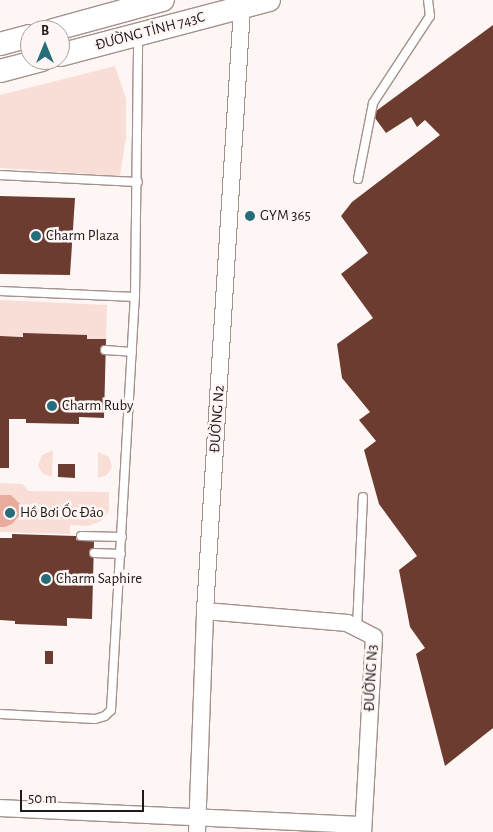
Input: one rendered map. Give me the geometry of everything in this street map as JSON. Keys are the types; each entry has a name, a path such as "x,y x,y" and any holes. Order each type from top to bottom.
{"main road":[{"name":"ĐƯỜNG TỈNH 743C","path":"70,25 163,0"},
{"name":"ĐƯỜNG TỈNH 743C","path":"70,52 138,35 241,3 269,0"},
{"path":"0,44 20,39"},
{"path":"0,71 20,66"}],"street":[{"name":"ĐƯỜNG N2","path":"197,824 205,611 241,3"},
{"name":"ĐƯỜNG N3","path":"205,611 347,623 374,636 363,829"},
{"path":"0,808 197,824 363,829"}],"lane":[{"path":"358,179 373,103 430,16 428,0"},
{"path":"0,714 95,719 105,716 111,710 135,297 138,182 138,35"},
{"path":"0,175 138,182"},
{"path":"0,291 135,297"},
{"path":"105,350 132,352"},
{"path":"357,628 363,497"},
{"path":"81,536 122,537"},
{"path":"94,553 120,554"}],"shaded area":[{"path":"115,66 126,99 126,138 120,176 0,168 0,95"},
{"path":"0,300 107,305 106,339 87,339 87,335 0,336"},
{"path":"53,450 52,477 43,474 38,466 42,455"},
{"path":"98,452 109,457 112,467 107,475 98,478"},
{"path":"0,483 22,484 29,491 109,492 109,511 101,521 88,526 70,525 70,534 0,532"},
{"name":"Hồ Bơi Ốc Đảo","path":"0,495 11,495 20,504 19,516 12,524 5,527 0,527"}],"building":[{"path":"493,25 493,728 445,766 416,654 425,648 410,627 399,570 417,556 379,504 364,450 376,441 359,420 370,412 342,378 337,344 373,318 341,274 368,253 341,216 352,202 440,135 425,120 417,127 411,117 386,133 372,114"},
{"name":"Charm Plaza","path":"0,196 75,198 70,275 0,274"},
{"name":"Charm Ruby","path":"23,333 87,335 87,339 106,339 104,418 79,417 79,424 26,423 26,419 9,419 9,468 0,468 0,336 23,337"},
{"path":"58,464 75,464 75,478 58,477"},
{"name":"Charm Saphire","path":"12,534 76,536 76,540 94,541 92,619 67,618 67,626 15,624 15,621 0,620 0,538 12,538"},
{"path":"45,651 53,651 53,664 45,664"}],"place":[{"name":"GYM 365","path":"250,216"},
{"name":"Charm Plaza","path":"36,236"},
{"name":"Charm Ruby","path":"52,406"},
{"name":"Hồ Bơi Ốc Đảo","path":"10,513"},
{"name":"Charm Saphire","path":"46,579"}]}
